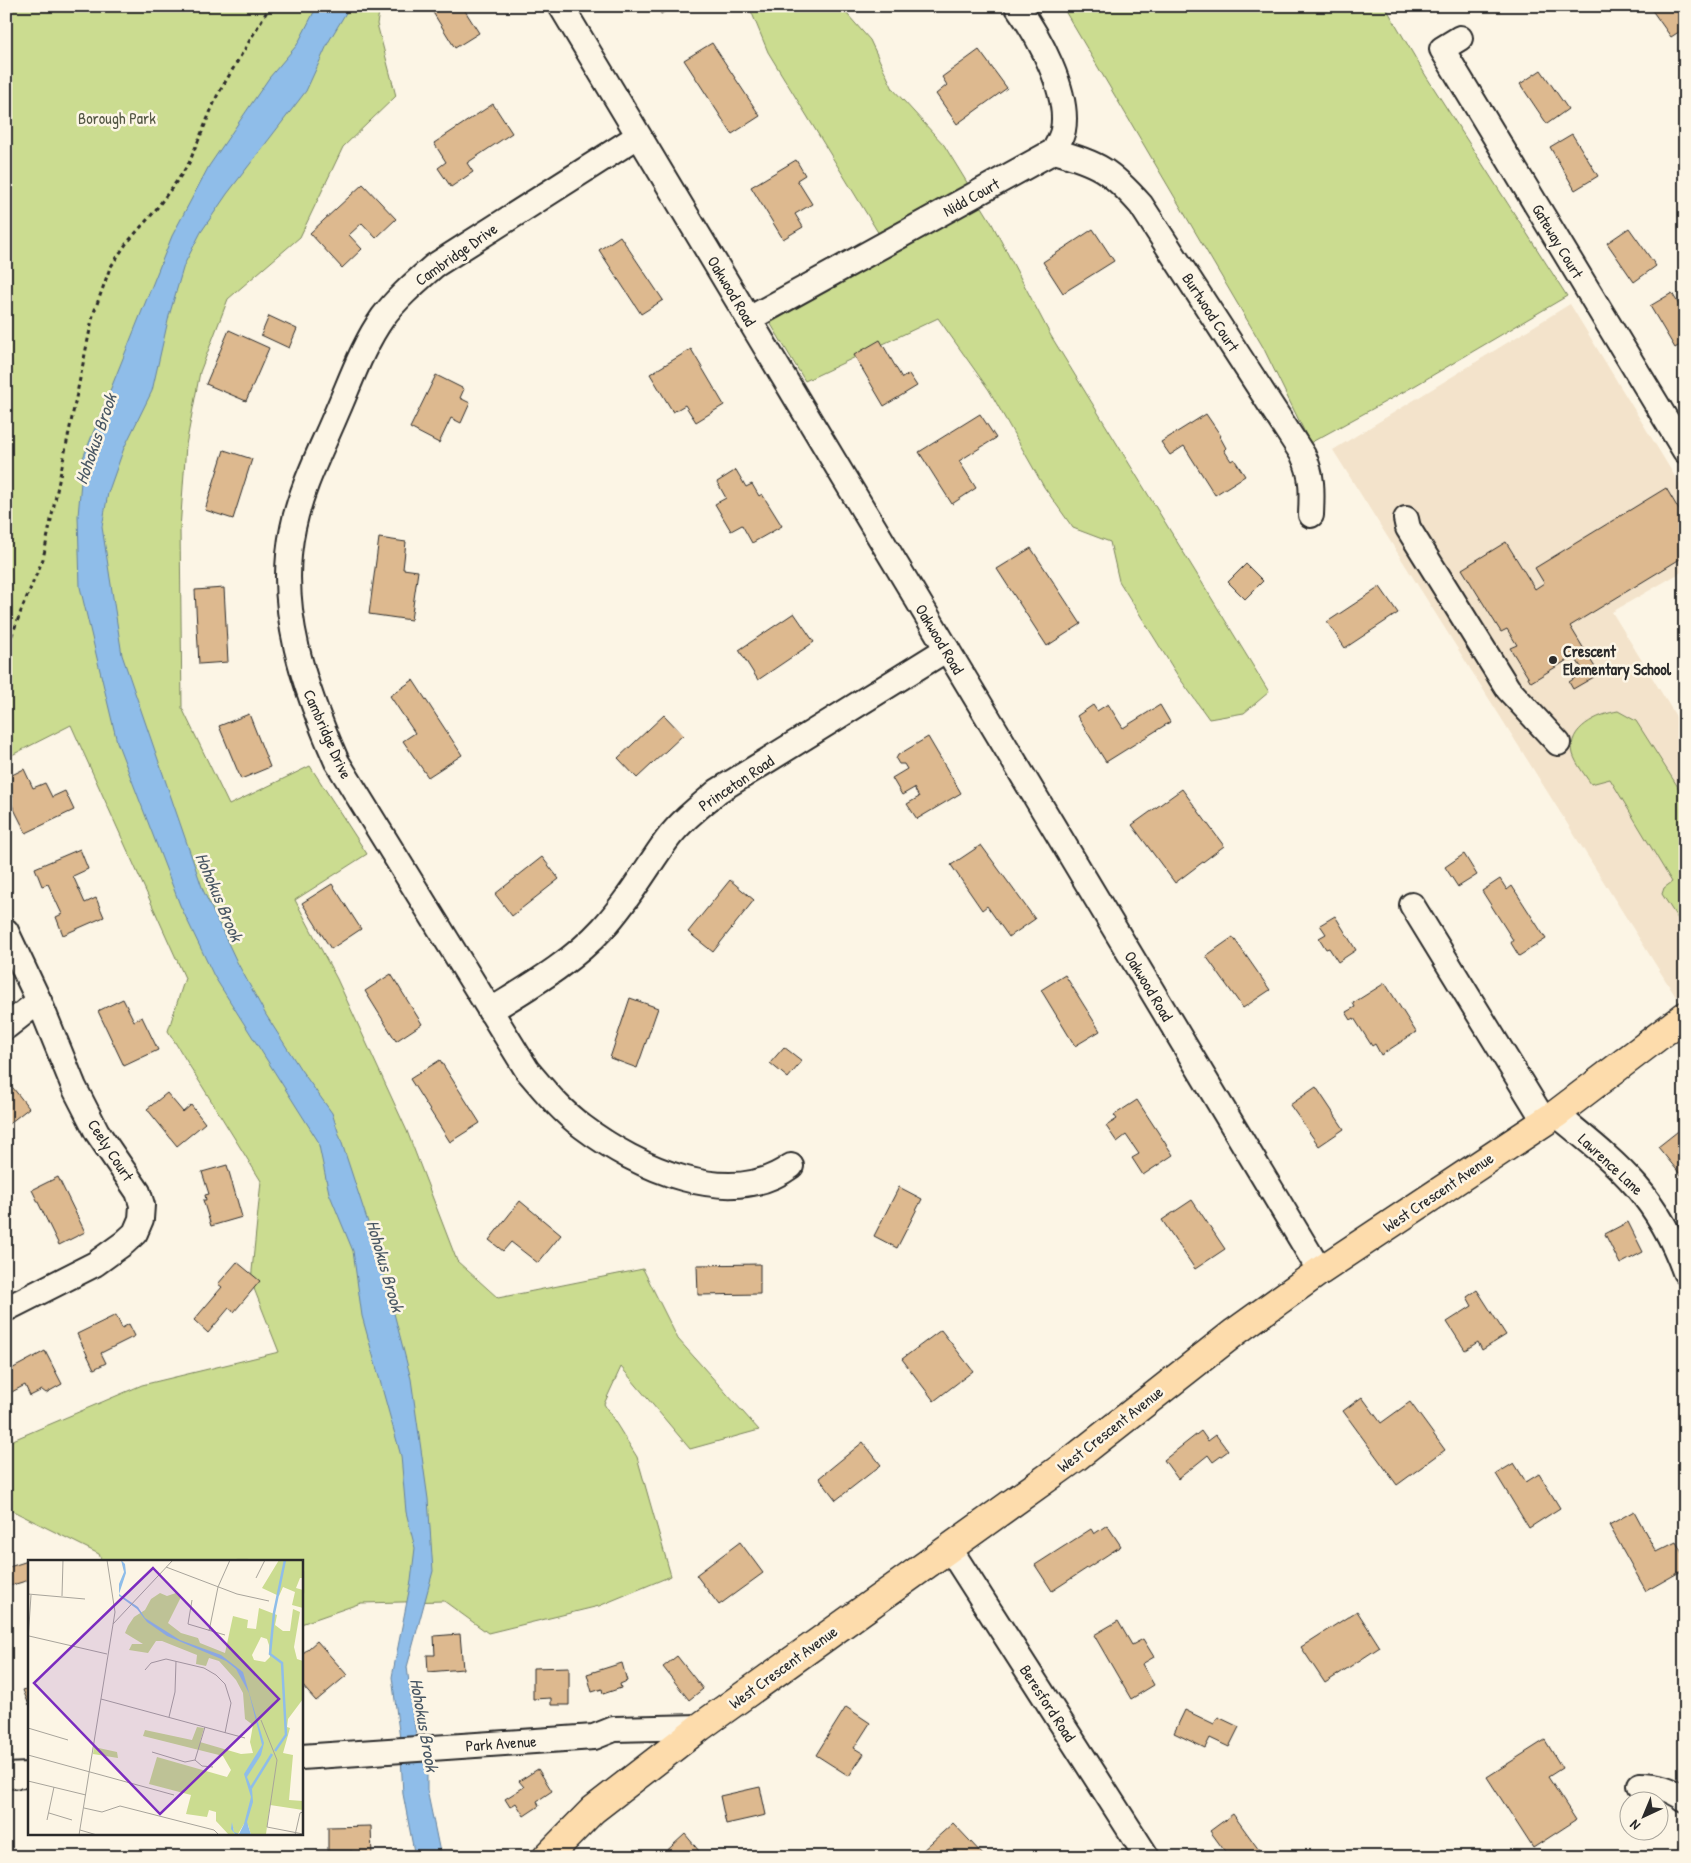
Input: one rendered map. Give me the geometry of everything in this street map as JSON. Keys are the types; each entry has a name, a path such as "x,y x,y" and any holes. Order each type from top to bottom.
{"main road":[{"name":"West Crescent Avenue","path":"547,1857 593,1810 700,1727 1075,1458 1235,1332 1320,1271 1550,1118 1685,1016"}],"street":[{"name":"Oakwood Road","path":"561,6 1320,1271"},
{"path":"1016,6 1048,58 1062,97 1063,130 1054,151"},
{"name":"Gateway Court","path":"1460,38 1442,49 1685,451"},
{"name":"Cambridge Drive","path":"638,136 434,266 406,290 384,317 367,344 302,495 293,528 288,557 288,591 292,626 302,673 318,718 337,762 527,1070 552,1100 581,1127 614,1149 650,1166 687,1179 721,1185 743,1186 763,1182 791,1166"},
{"name":"Nidd Court","path":"749,319 1054,151"},
{"name":"Burtwood Court","path":"1054,151 1089,161 1118,179 1141,205 1303,455 1310,469 1313,482 1311,515"},
{"path":"1406,519 1408,528 1508,688 1558,743"},
{"name":"Princeton Road","path":"490,1011 548,975 574,955 603,928 628,898 667,840 690,814 718,791 947,649"},
{"name":"Lawrence Lane","path":"1412,905 1550,1118 1608,1157 1640,1189 1661,1218 1685,1272"},
{"name":"Ceely Court","path":"6,931 39,1001 74,1087 97,1132 138,1192 142,1205 141,1219 135,1232 124,1243 95,1264 6,1310"},
{"path":"6,1027 39,1001"},
{"name":"Beresford Road","path":"950,1549 1147,1857"},
{"name":"Park Avenue","path":"302,1757 594,1737 614,1729 700,1727"},
{"path":"6,1776 28,1775"},
{"path":"1640,1785 1656,1785 1673,1791 1685,1799"}],"path":[{"path":"6,651 22,606 43,559 93,315 110,268 126,244 154,212 186,168 217,96 270,6"}],"shaded area":[{"name":"Crescent Elementary School","path":"1570,304 1685,493 1685,570 1612,612 1685,731 1685,990 1676,997 1333,450"}],"green space":[{"name":"Borough Park","path":"6,6 380,6 377,24 396,96 343,147 300,237 228,299 200,372 186,445 180,529 182,708 229,805 310,766 367,854 295,900 337,979 407,1131 457,1261 498,1298 643,1269 678,1339 759,1430 690,1449 621,1367 604,1404 637,1457 671,1576 599,1606 488,1633 444,1601 361,1603 302,1624 302,1560 101,1560 99,1554 7,1508 6,1443 142,1385 279,1352 251,1281 261,1181 168,1031 185,978 71,725 6,758"},
{"path":"749,6 840,6 870,40 893,89 944,145 990,220 1051,336 1269,692 1244,713 1209,719 1178,676 1119,581 1110,542 1073,528 1044,487 989,390 938,318 805,381 769,321 890,252 768,52"},
{"path":"1062,6 1385,6 1426,76 1567,296 1416,385 1310,443 1263,347"},
{"path":"1618,711 1636,721 1685,798 1685,930 1662,894 1664,888 1672,882 1610,779 1591,784 1578,766 1573,754 1572,745 1574,737 1579,730 1602,715"}],"water":[{"name":"Hohokus Brook","path":"317,6 350,6 329,41 306,91 227,194 201,232 184,265 169,316 152,391 124,448 108,493 102,527 122,655 203,890 237,962 266,1015 301,1070 332,1113 380,1259 411,1379 428,1499 433,1571 407,1667 416,1736 427,1768 427,1790 441,1857 415,1857 403,1794 400,1739 392,1677 411,1581 415,1548 406,1512 401,1456 362,1316 353,1251 329,1193 318,1141 214,976 180,905 117,742 80,587 78,516 83,458 172,236 209,166 269,78 297,45"}],"building":[{"path":"429,6 462,6 479,33 455,48"},
{"path":"657,6 674,6 661,14"},
{"path":"1649,6 1680,6 1685,13 1685,28 1671,37"},
{"path":"712,43 760,116 732,134 684,60"},
{"path":"979,50 1007,88 957,124 936,94 947,85 942,77"},
{"path":"1541,70 1568,109 1547,124 1520,84"},
{"path":"493,104 512,133 467,163 473,172 451,187 438,168 446,162 434,143"},
{"path":"1572,134 1598,176 1575,190 1550,147"},
{"path":"796,160 805,175 797,180 812,204 795,214 803,227 783,239 751,187"},
{"path":"363,184 396,219 376,238 362,223 349,235 362,249 342,268 310,233"},
{"path":"1629,228 1656,266 1634,282 1607,243"},
{"path":"1093,229 1114,261 1063,293 1043,262"},
{"path":"620,236 663,300 641,314 599,250"},
{"path":"1672,293 1685,315 1685,342 1675,348 1650,306"},
{"path":"269,316 297,329 289,348 261,335"},
{"path":"229,330 269,348 246,401 206,384"},
{"path":"880,340 902,378 909,374 917,386 884,406 854,355"},
{"path":"691,349 724,405 696,422 685,405 673,412 650,374"},
{"path":"436,375 464,389 460,398 470,403 461,423 451,418 439,443 410,428"},
{"path":"980,414 996,438 959,461 976,488 952,504 919,452"},
{"path":"1206,414 1221,436 1226,448 1224,450 1231,461 1234,459 1245,476 1215,495 1184,446 1170,455 1161,442"},
{"path":"224,450 252,459 233,519 205,510"},
{"path":"736,470 746,487 752,484 759,496 762,494 782,526 752,543 742,525 731,531 715,504 726,498 717,482"},
{"path":"1666,488 1685,520 1685,556 1570,626 1599,674 1573,689 1569,682 1584,672 1574,656 1531,682 1510,648 1517,645 1507,629 1501,632 1462,569 1506,542 1535,589 1544,583 1535,568"},
{"path":"379,538 406,542 403,569 418,571 411,620 369,614"},
{"path":"1031,548 1081,624 1047,646 997,569"},
{"path":"1246,564 1263,581 1245,599 1228,582"},
{"path":"1380,587 1398,613 1345,648 1327,622"},
{"path":"224,588 228,662 199,664 195,590"},
{"path":"794,613 814,642 758,680 739,650"},
{"path":"413,680 462,755 428,777 403,741 415,733 390,696"},
{"path":"1108,704 1123,728 1160,705 1170,722 1106,762 1077,716 1093,705 1097,711"},
{"path":"249,714 270,767 241,779 219,726"},
{"path":"664,715 683,735 637,778 618,758"},
{"path":"928,737 961,793 917,819 907,804 919,797 914,788 902,795 892,778 907,769 904,764 899,764 896,759 898,755"},
{"path":"24,769 33,788 45,783 52,797 65,791 74,810 26,833 9,799 13,797 6,783 6,778"},
{"path":"1182,789 1224,846 1175,883 1132,825"},
{"path":"981,845 1035,919 1009,937 987,906 982,910 951,865"},
{"path":"80,849 88,869 73,876 85,903 96,898 104,917 63,935 56,917 62,914 48,884 42,886 35,868"},
{"path":"1464,854 1477,875 1458,887 1445,867"},
{"path":"542,857 559,879 512,916 495,894"},
{"path":"1500,879 1507,890 1512,886 1546,939 1519,956 1511,943 1513,940 1482,891"},
{"path":"730,880 754,900 713,952 688,932"},
{"path":"332,884 361,929 331,949 302,903"},
{"path":"1335,916 1356,950 1338,962 1329,948 1326,949 1319,938 1326,934 1320,925"},
{"path":"1233,937 1270,990 1243,1008 1206,956"},
{"path":"391,974 422,1024 396,1041 365,991"},
{"path":"1065,975 1100,1031 1075,1046 1041,990"},
{"path":"1385,983 1416,1032 1381,1055 1375,1044 1372,1046 1354,1018 1351,1020 1346,1012 1355,1007 1353,1003"},
{"path":"630,998 658,1008 637,1068 610,1058"},
{"path":"123,999 134,1021 142,1017 158,1050 124,1066 98,1011"},
{"path":"784,1047 802,1061 788,1078 770,1063"},
{"path":"440,1060 480,1123 450,1142 410,1079"},
{"path":"1316,1087 1344,1129 1319,1146 1290,1105"},
{"path":"13,1088 29,1108 6,1126 6,1094"},
{"path":"167,1093 183,1112 191,1105 205,1123 177,1146 147,1109"},
{"path":"1137,1100 1173,1155 1143,1175 1132,1158 1139,1154 1126,1135 1117,1142 1106,1126 1117,1119 1114,1115"},
{"path":"1682,1128 1685,1132 1685,1180 1658,1147"},
{"path":"227,1165 242,1217 211,1226 203,1200 206,1200 205,1195 209,1194 202,1172"},
{"path":"58,1177 85,1232 59,1245 32,1190"},
{"path":"899,1187 922,1199 897,1248 874,1236"},
{"path":"1192,1200 1225,1249 1195,1269 1162,1220"},
{"path":"520,1201 561,1235 538,1263 511,1242 503,1251 489,1240"},
{"path":"1628,1222 1643,1252 1620,1264 1605,1234"},
{"path":"237,1262 260,1281 234,1312 229,1308 208,1333 194,1320 222,1287 218,1284"},
{"path":"760,1264 760,1294 698,1295 697,1265"},
{"path":"1477,1290 1506,1335 1482,1350 1478,1342 1465,1350 1447,1322 1472,1306 1467,1297"},
{"path":"116,1315 122,1328 129,1324 135,1336 101,1353 106,1363 94,1369 77,1334"},
{"path":"941,1330 973,1371 934,1401 902,1359"},
{"path":"45,1351 62,1384 46,1393 42,1390 30,1396 25,1385 6,1395 6,1372"},
{"path":"1362,1397 1381,1423 1410,1402 1445,1450 1397,1485 1343,1411"},
{"path":"1201,1431 1208,1441 1216,1435 1228,1451 1213,1462 1208,1455 1178,1479 1164,1460"},
{"path":"863,1442 881,1465 836,1500 819,1478"},
{"path":"1514,1463 1526,1482 1539,1474 1560,1508 1529,1528 1496,1474"},
{"path":"1634,1511 1656,1552 1676,1542 1685,1558 1685,1569 1646,1591 1609,1525"},
{"path":"1107,1525 1121,1546 1052,1591 1035,1565 1091,1529 1094,1534"},
{"path":"740,1542 763,1573 719,1605 696,1575"},
{"path":"28,1561 28,1580 6,1587 6,1568"},
{"path":"1357,1611 1380,1647 1325,1683 1301,1647"},
{"path":"1118,1621 1132,1645 1143,1639 1154,1657 1142,1664 1154,1685 1131,1699 1094,1635"},
{"path":"460,1634 463,1669 428,1672 427,1655 435,1655 434,1636"},
{"path":"317,1641 347,1675 316,1701 302,1685 302,1654"},
{"path":"677,1656 703,1689 689,1700 663,1667"},
{"path":"622,1663 627,1681 620,1684 621,1688 603,1694 602,1689 592,1692 587,1674"},
{"path":"569,1667 569,1705 551,1705 551,1698 533,1699 533,1668"},
{"path":"28,1688 28,1702 23,1690"},
{"path":"846,1707 870,1723 854,1748 864,1754 849,1776 816,1755"},
{"path":"1185,1710 1214,1724 1218,1717 1239,1727 1229,1747 1210,1738 1205,1748 1174,1733"},
{"path":"1545,1740 1562,1768 1548,1777 1576,1820 1533,1848 1487,1777"},
{"path":"538,1769 552,1791 537,1801 539,1806 524,1816 516,1803 510,1807 505,1799 524,1787 519,1781"},
{"path":"760,1787 766,1815 726,1824 720,1796"},
{"path":"1233,1814 1264,1857 1229,1857 1210,1831"},
{"path":"953,1823 985,1857 926,1857 921,1852"},
{"path":"371,1826 372,1857 352,1857 352,1851 328,1851 328,1827"},
{"path":"685,1834 704,1857 660,1857"}],"place":[{"name":"Crescent Elementary School","path":"1553,660"}]}
